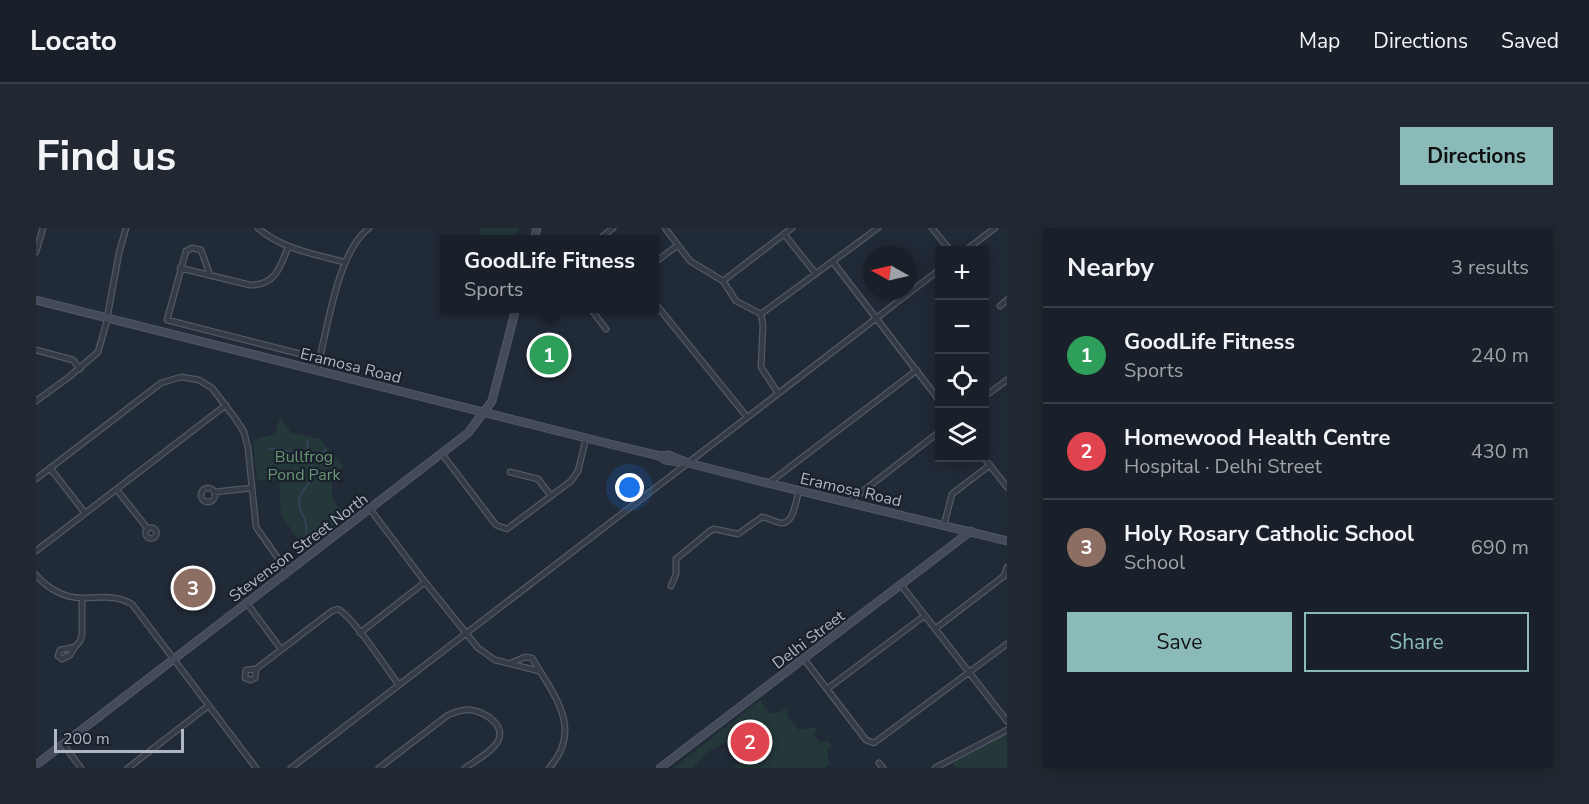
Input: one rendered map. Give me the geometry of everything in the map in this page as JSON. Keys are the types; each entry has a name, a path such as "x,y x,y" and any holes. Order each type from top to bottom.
{"main road":[{"name":"Eramosa Road","path":"36,300 486,411 586,438 660,456 668,455 688,463 1005,539"},
{"name":"Stevenson Street North","path":"36,765 468,433 492,401 515,313"},
{"name":"Delhi Street","path":"660,768 971,531"}],"street":[{"path":"36,252 43,228"},
{"path":"36,401 80,369 98,352 126,228"},
{"path":"258,228 268,237 288,247 344,262"},
{"path":"317,370 344,262 356,241 369,228"},
{"path":"665,228 690,261 723,281 736,301 761,315 763,325 761,367 778,393"},
{"path":"723,281 792,228"},
{"path":"761,315 878,228"},
{"path":"932,228 947,246"},
{"path":"971,246 995,228"},
{"path":"784,234 816,274"},
{"path":"659,259 678,245"},
{"path":"180,268 250,285 266,283 276,275 288,247"},
{"path":"210,275 203,254 196,248 186,251 167,321 320,359"},
{"path":"833,262 935,395"},
{"path":"291,768 935,273"},
{"path":"1000,306 1007,300"},
{"path":"659,308 747,417"},
{"path":"595,313 606,329"},
{"path":"36,350 73,360 80,369"},
{"path":"769,483 917,370"},
{"path":"36,479 156,387 168,380 186,377 199,380 212,388 244,432 248,448 255,527 287,571"},
{"path":"989,393 1007,380"},
{"path":"36,551 226,405"},
{"path":"849,502 935,435"},
{"path":"442,454 492,521 502,529 511,527 571,481 576,474 586,438"},
{"path":"987,462 1007,487"},
{"path":"944,525 952,494 990,465"},
{"path":"50,468 85,513"},
{"path":"510,472 538,479 551,496"},
{"path":"215,492 251,488"},
{"path":"117,490 148,529"},
{"path":"671,586 676,574 676,559 710,531 717,529 738,534 762,517 782,523 788,522 799,490"},
{"path":"370,509 466,634 486,654 495,660 539,671"},
{"path":"934,629 1004,576 1007,567"},
{"path":"36,575 55,590 72,597 115,597 132,604 255,768"},
{"path":"360,633 425,582"},
{"path":"901,585 1007,721"},
{"path":"75,647 82,635 82,598"},
{"path":"246,602 281,649"},
{"path":"256,669 332,611 338,609 360,633 399,685"},
{"path":"827,689 924,616"},
{"path":"804,659 866,740 871,743 877,742 1007,644"},
{"path":"511,663 529,656 532,658 564,716 566,731 563,747 558,759 549,768"},
{"path":"128,768 208,706"},
{"path":"379,768 448,715 469,710 488,716 496,723 500,736 493,747 465,768"},
{"path":"935,768 1007,730"},
{"path":"63,744 81,768"}],"green space":[{"path":"481,228 519,228 517,235 479,235"},
{"name":"Bullfrog Pond Park","path":"280,417 290,430 289,432 320,439 344,467 332,477 332,499 346,516 304,548 281,515 279,479 257,481 253,440 275,434"},
{"path":"760,700 769,713 785,709 788,711 787,716 799,730 817,727 817,731 813,734 821,743 828,741 832,746 827,750 830,764 824,768 732,768 766,743 755,729 750,728 705,754 693,768 673,768"},
{"path":"1007,734 1007,768 955,768 953,763"}],"waterway":[{"path":"306,533 306,523 299,501 313,472 308,440"},
{"path":"269,449 306,452"},
{"path":"310,460 326,450"}],"place":[{"name":"GoodLife Fitness","path":"549,355"},
{"name":"Holy Rosary Catholic School","path":"193,588"},
{"name":"Homewood Health Centre","path":"750,742"}]}
